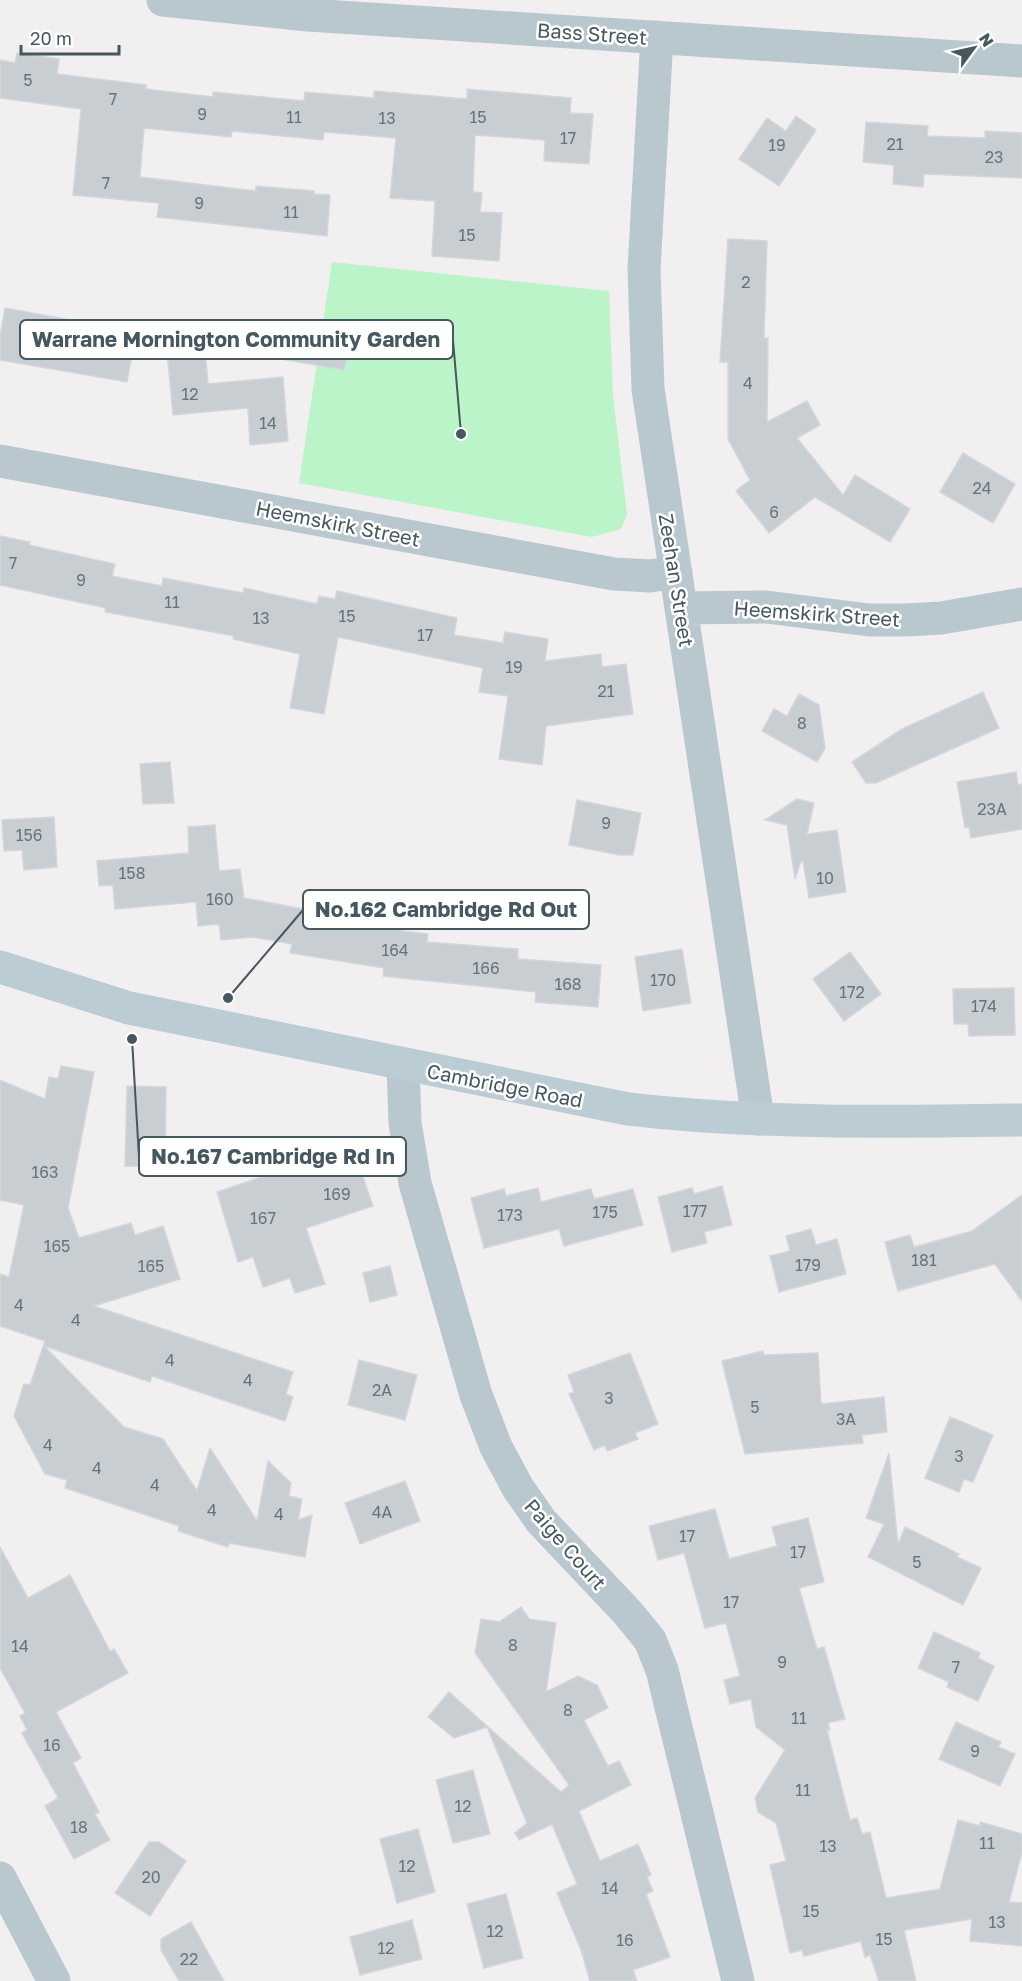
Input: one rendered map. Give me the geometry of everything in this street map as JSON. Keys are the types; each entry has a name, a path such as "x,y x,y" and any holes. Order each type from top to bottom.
{"main road":[{"name":"Cambridge Road","path":"0,968 129,1008 628,1109 705,1118 1022,1120"}],"street":[{"name":"Bass Street","path":"163,0 308,15 1022,61"},
{"name":"Zeehan Street","path":"657,37 644,269 648,389 758,1119"},
{"name":"Heemskirk Street","path":"0,460 614,574 650,576 676,572"},
{"name":"Heemskirk Street","path":"682,609 755,607 869,620 905,620 940,618 1022,604"},
{"name":"Paige Court","path":"403,1065 405,1123 415,1184 476,1395 496,1448 518,1488 541,1521 627,1612 650,1641 662,1670 738,1981"},
{"path":"0,1878 54,1981"}],"green space":[{"path":"332,262 609,291 613,396 627,514 621,529 592,537 299,483"}],"building":[{"path":"17,53 59,59 57,74 146,85 146,89 213,97 213,92 304,101 305,92 374,98 374,91 467,99 467,89 571,98 570,113 593,114 589,164 544,161 545,140 475,135 473,192 482,193 480,212 502,213 499,261 432,256 435,201 390,198 396,138 324,132 323,140 232,131 231,137 144,128 140,177 256,191 256,186 314,191 314,194 330,195 327,236 157,217 159,203 73,195 81,109 0,98 0,60 15,63"},
{"path":"796,116 816,130 779,186 739,159 767,118 786,131"},
{"path":"866,122 928,126 927,136 985,138 985,131 1022,133 1022,178 924,174 923,187 893,184 894,165 863,162"},
{"path":"728,239 767,241 764,338 768,338 767,422 807,401 820,425 797,438 843,495 855,475 910,509 890,542 815,497 769,533 736,491 750,480 728,439 728,362 720,362"},
{"path":"5,308 136,332 127,382 0,360 0,336"},
{"path":"286,331 350,343 344,370 281,359"},
{"path":"205,348 208,384 283,377 288,441 250,445 248,408 173,415 167,352"},
{"path":"963,453 1015,484 993,523 940,492"},
{"path":"0,536 30,542 29,545 115,564 112,576 162,586 163,578 243,593 244,588 317,604 319,596 335,599 337,591 457,618 454,635 503,643 505,632 548,639 545,661 601,654 602,667 626,664 633,714 546,726 542,765 499,759 508,696 479,692 483,668 338,637 324,714 290,708 300,654 233,639 234,636 105,612 106,608 0,585"},
{"path":"983,692 999,728 876,783 866,783 852,762 902,729"},
{"path":"799,694 819,705 825,748 817,762 762,731 774,709 787,716"},
{"path":"170,762 174,803 143,804 140,764"},
{"path":"1016,772 1018,785 1022,784 1022,829 971,838 969,827 965,828 957,782"},
{"path":"797,799 814,803 807,834 837,830 846,892 809,898 803,861 801,861 795,879 787,825 765,820"},
{"path":"577,800 641,813 633,855 619,855 569,845"},
{"path":"54,817 57,867 24,870 22,850 4,851 2,820"},
{"path":"215,825 219,871 240,869 244,898 367,921 368,913 403,918 402,931 428,934 427,942 518,949 518,959 601,965 598,1007 535,1002 536,992 383,976 384,968 290,953 292,944 252,937 221,940 219,924 198,926 196,902 115,909 113,885 99,886 97,861 189,853 188,827"},
{"path":"682,949 691,1003 643,1011 635,957"},
{"path":"850,952 881,994 844,1021 813,979"},
{"path":"1014,988 1015,1035 969,1036 968,1024 954,1024 953,989"},
{"path":"61,1066 94,1072 68,1208 79,1238 131,1223 135,1235 163,1226 180,1279 94,1306 293,1372 286,1394 293,1397 285,1421 152,1376 150,1382 44,1346 124,1427 163,1439 197,1491 210,1448 257,1521 268,1461 291,1483 289,1496 302,1499 298,1520 312,1515 305,1557 229,1543 228,1547 178,1531 179,1526 65,1488 67,1480 45,1474 14,1416 24,1384 30,1385 45,1341 0,1326 0,1274 9,1277 24,1205 0,1200 0,1080 45,1099 49,1077 58,1079"},
{"path":"127,1086 166,1087 165,1167 125,1166"},
{"path":"313,1139 323,1171 357,1160 373,1206 306,1228 325,1284 295,1293 290,1278 263,1287 253,1257 238,1262 217,1192 294,1166 288,1148"},
{"path":"722,1186 732,1225 704,1232 707,1243 672,1252 658,1197 692,1188 694,1194"},
{"path":"538,1188 541,1202 591,1189 594,1199 633,1189 643,1225 564,1246 559,1229 484,1248 471,1198 504,1189 506,1196"},
{"path":"1022,1195 1022,1301 995,1264 898,1291 885,1242 910,1235 914,1247 972,1231"},
{"path":"811,1229 816,1245 837,1239 846,1274 779,1292 770,1256 790,1251 786,1236"},
{"path":"390,1266 397,1295 370,1302 363,1273"},
{"path":"763,1351 764,1355 818,1353 821,1404 884,1397 887,1432 862,1435 863,1443 745,1454 722,1361"},
{"path":"630,1353 658,1424 635,1433 638,1439 607,1451 605,1445 594,1450 569,1394 574,1392 568,1375"},
{"path":"359,1360 417,1375 405,1420 348,1405"},
{"path":"950,1417 993,1435 973,1482 964,1479 959,1492 925,1478"},
{"path":"889,1453 898,1545 905,1527 959,1554 957,1557 981,1568 963,1605 868,1557 884,1524 866,1518"},
{"path":"405,1481 420,1521 360,1544 345,1503"},
{"path":"715,1509 729,1559 777,1546 772,1527 808,1518 824,1582 799,1588 817,1649 824,1647 845,1719 828,1723 830,1730 827,1730 850,1820 857,1818 862,1834 870,1832 886,1898 940,1889 958,1820 980,1826 980,1822 1022,1834 1022,1852 1009,1902 1022,1903 1022,1946 970,1941 972,1919 904,1930 916,1981 879,1981 870,1955 865,1957 861,1941 804,1956 802,1950 790,1953 770,1865 786,1861 776,1823 758,1812 755,1798 785,1750 756,1727 751,1699 730,1704 724,1680 740,1676 726,1623 705,1628 684,1553 658,1560 649,1526"},
{"path":"0,1547 28,1598 70,1575 110,1651 114,1649 128,1673 56,1712 81,1758 73,1763 99,1812 95,1814 110,1840 74,1859 45,1806 58,1798 22,1733 27,1730 20,1716 25,1713 0,1668"},
{"path":"521,1607 529,1619 556,1623 546,1692 578,1676 597,1685 608,1708 584,1720 608,1766 619,1761 631,1785 579,1811 600,1861 638,1844 651,1875 647,1877 653,1891 646,1894 670,1957 633,1970 637,1981 590,1981 581,1950 557,1893 577,1884 552,1824 519,1840 515,1833 527,1823 487,1727 454,1738 428,1717 449,1692 561,1792 569,1785 475,1653 481,1619 499,1622"},
{"path":"934,1632 980,1653 978,1658 994,1666 978,1701 947,1687 949,1682 918,1668"},
{"path":"956,1722 1001,1742 998,1747 1015,1754 1000,1786 939,1759"},
{"path":"473,1770 490,1834 453,1843 436,1780"},
{"path":"418,1829 435,1892 397,1903 380,1839"},
{"path":"149,1842 159,1842 186,1861 150,1916 115,1893"},
{"path":"506,1894 523,1958 484,1968 467,1904"},
{"path":"412,1920 422,1959 360,1975 350,1937"},
{"path":"191,1922 224,1981 179,1981 161,1950 161,1939"}],"place":[{"name":"Warrane Mornington Community Garden","path":"461,434"},
{"name":"No.162 Cambridge Rd Out","path":"228,998"},
{"name":"No.167 Cambridge Rd In","path":"132,1039"}]}
